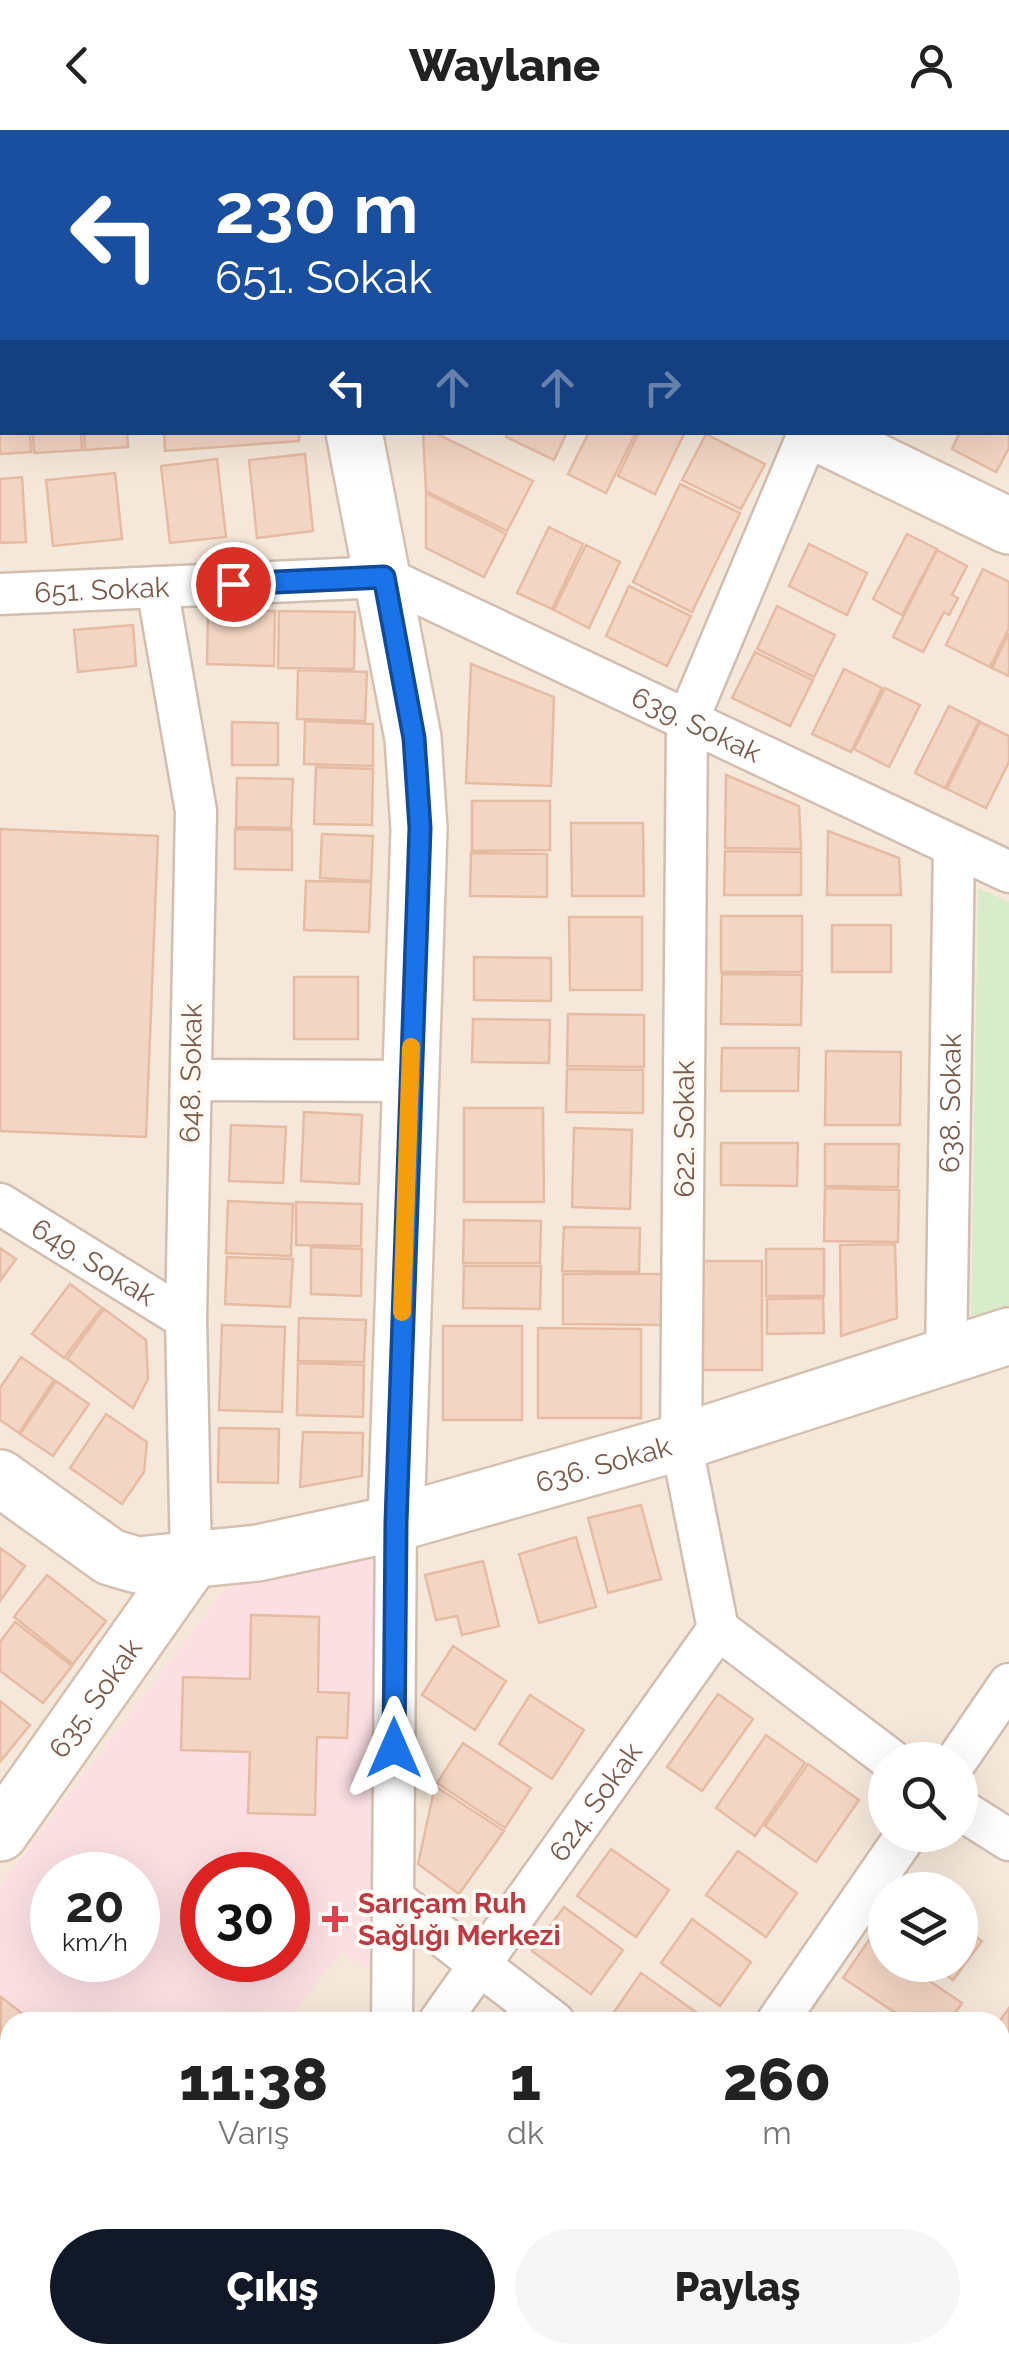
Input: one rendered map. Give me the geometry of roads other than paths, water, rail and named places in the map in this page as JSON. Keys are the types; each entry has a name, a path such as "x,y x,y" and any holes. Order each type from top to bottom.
{"street":[{"path":"355,435 414,738 420,828 396,1522 392,2012"},
{"name":"622. Sokak","path":"718,1629 681,1442 687,722 811,435"},
{"path":"818,435 1009,526"},
{"name":"651. Sokak","path":"0,594 384,577"},
{"name":"639. Sokak","path":"384,577 1009,872"},
{"name":"648. Sokak","path":"157,587 196,811 186,1320 191,1562"},
{"name":"638. Sokak","path":"946,1358 954,846"},
{"path":"192,1080 410,1081"},
{"name":"649. Sokak","path":"0,1204 186,1320"},
{"name":"636. Sokak","path":"0,1478 110,1557 138,1565 258,1554 396,1522 681,1442 1009,1336"},
{"name":"635. Sokak","path":"0,1833 191,1562"},
{"path":"718,1629 868,1743"},
{"name":"624. Sokak","path":"445,2012 718,1629"},
{"path":"969,1742 1009,1684"},
{"path":"978,1820 1009,1840"},
{"path":"784,2012 894,1852"},
{"path":"394,1899 541,2012"}],"place":[{"name":"Sarıçam Ruh Sağlığı Merkezi","path":"335,1919"}]}
